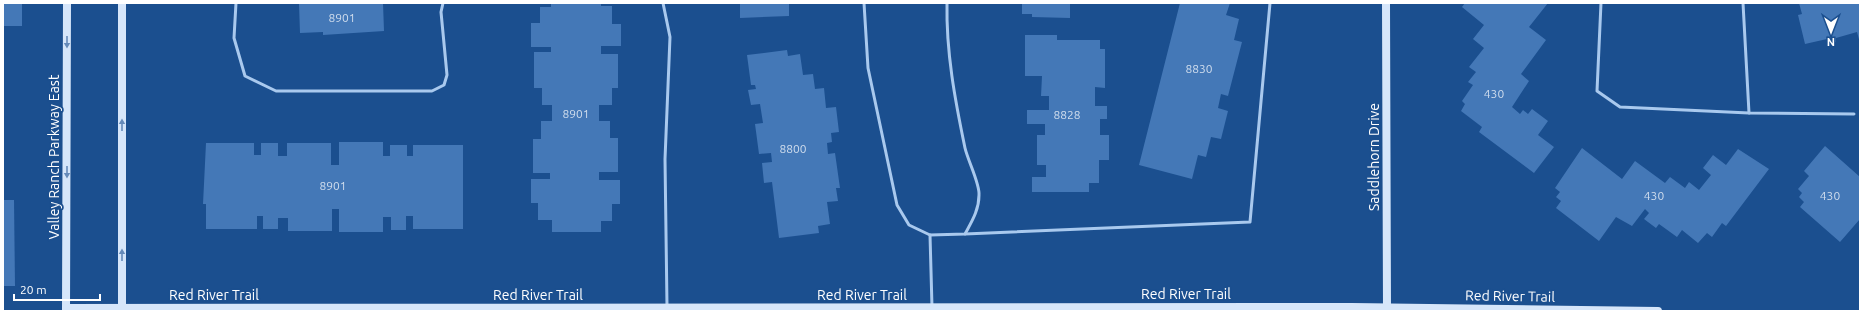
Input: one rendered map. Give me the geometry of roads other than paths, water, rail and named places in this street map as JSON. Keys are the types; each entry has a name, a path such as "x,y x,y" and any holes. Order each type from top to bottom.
{"street":[{"name":"Valley Ranch Parkway East","path":"66,310 67,3"},
{"path":"122,3 122,310"},
{"name":"Saddlehorn Drive","path":"1386,3 1387,309"},
{"name":"Red River Trail","path":"66,310 543,310 667,308 1658,311"}],"lane":[{"path":"236,3 234,38 245,76 276,91 432,91 444,84 447,75 441,12 443,3"},
{"path":"663,3 670,36 665,159 667,308"},
{"path":"864,3 868,68 897,205 909,225 930,235 1250,222 1270,3"},
{"path":"947,3 946,36 957,109 967,156 980,192 978,211 965,234"},
{"path":"1601,3 1597,91 1620,107 1749,113 1854,114"},
{"path":"1743,3 1749,113"},
{"path":"930,235 932,309"}]}
